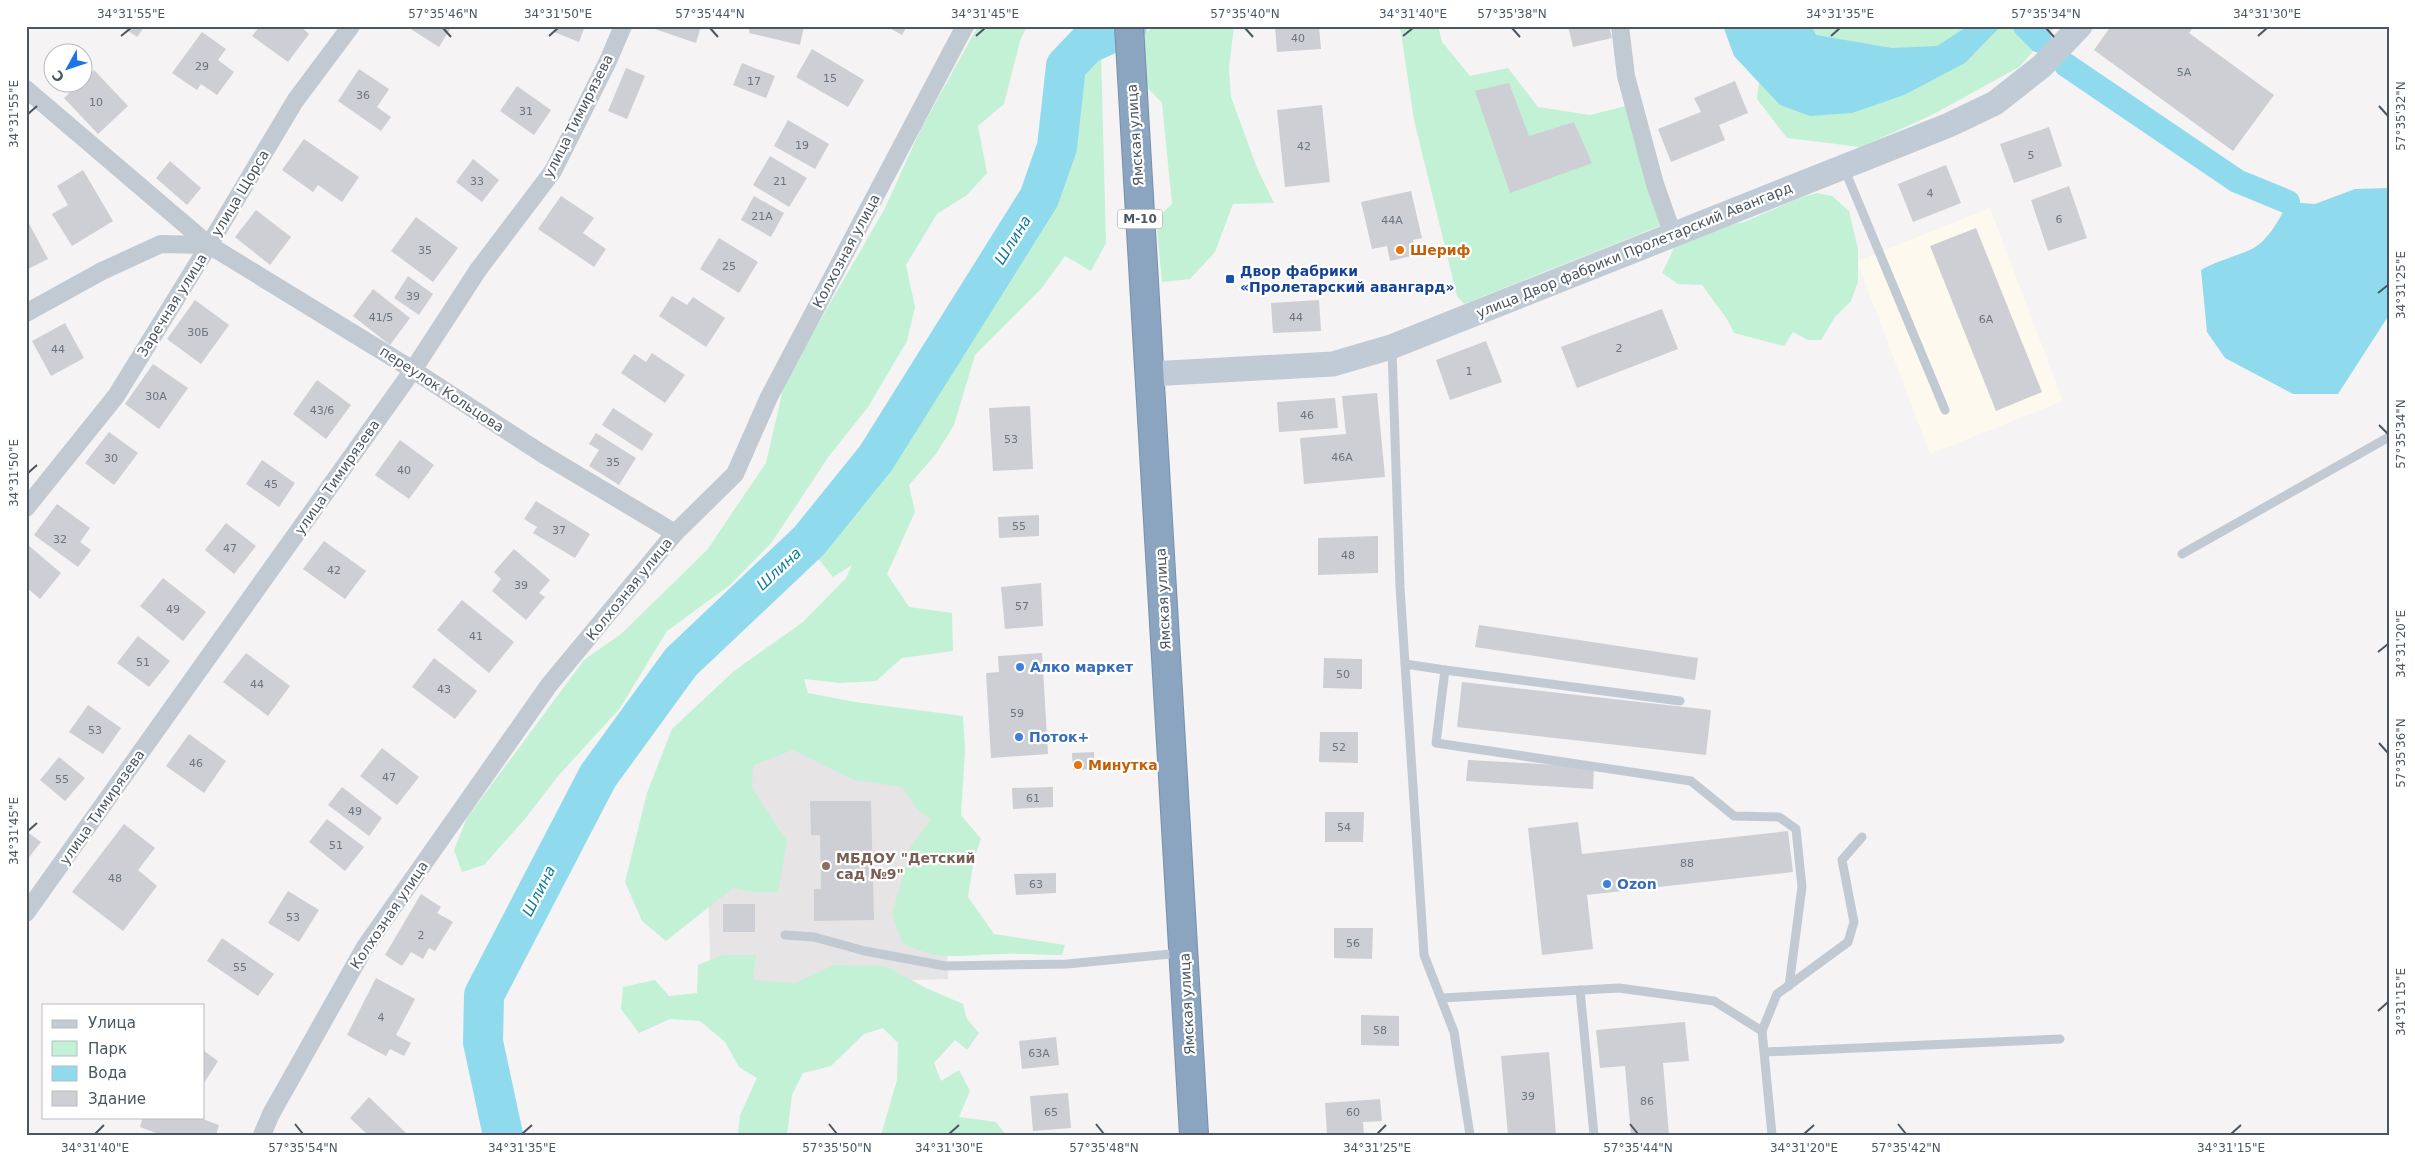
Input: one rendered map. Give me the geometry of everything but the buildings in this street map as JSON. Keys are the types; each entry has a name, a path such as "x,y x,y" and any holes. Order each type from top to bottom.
{"highway":[{"name":"Ямская улица","path":"1129,26 1194,1135"}],"street":[{"name":"улица Щорса","path":"26,313 102,271 161,244 209,245 295,101 352,26"},
{"name":"улица Тимирязева","path":"26,913 413,370 478,270 553,171 608,61 623,26"},
{"name":"Колхозная улица","path":"262,1135 271,1114 365,946 550,685 675,533 735,474 769,397 965,26"},
{"path":"1620,26 1628,86 1655,184 1673,235"},
{"name":"улица Двор фабрики Пролетарский Авангард","path":"1150,374 1333,364 1392,347 1949,125 1995,103 2042,66 2080,26"},
{"name":"Заречная улица","path":"26,89 209,245 116,396 26,508"},
{"name":"переулок Кольцова","path":"209,245 413,370 541,453 675,533"}],"lane":[{"path":"1844,167 1945,410"},
{"path":"1392,347 1405,664 1424,955 1454,1032 1470,1135"},
{"path":"2182,554 2389,437"},
{"path":"1405,664 1680,701"},
{"path":"1445,670 1436,743 1691,781 1734,816 1779,817 1796,829 1802,887 1789,986"},
{"path":"1772,1135 1762,1031 1778,994 1848,942 1854,922 1842,860 1862,838"},
{"path":"785,934 814,938 865,951 945,966 1068,964 1184,953"},
{"path":"1442,998 1619,988 1714,1002 1762,1031"},
{"path":"1580,990 1594,1135"},
{"path":"1765,1052 2060,1039"}],"shaded area":[{"path":"1990,208 2063,401 1930,454 1857,261"},
{"name":"МБДОУ \"Детский сад №9\"","path":"941,746 948,979 711,986 704,753"}],"green space":[{"path":"978,26 1027,26 1020,41 1004,104 978,126 987,173 967,195 937,214 906,265 915,307 907,341 868,407 829,456 772,542 730,585 667,631 620,708 559,775 524,820 484,865 462,872 454,850 467,818 584,660 621,634 707,550 766,463 785,381 884,210 921,129"},
{"path":"1155,26 1234,26 1229,68 1231,97 1257,168 1274,203 1233,204 1215,252 1190,279 1162,282 1156,219 1172,204 1162,103 1144,84 1144,34"},
{"path":"1400,26 1438,26 1442,42 1470,76 1508,68 1538,107 1590,115 1626,106 1662,225 1464,304 1457,296 1414,120"},
{"path":"1765,26 2056,26 2019,67 1932,115 1861,147 1787,138 1757,99"},
{"path":"1101,54 1106,243 1091,271 1065,256 1041,289 975,355 954,425 936,454 909,485 915,512 887,574 909,607 952,613 953,651 902,658 876,681 840,683 804,679 808,693 855,702 963,716 965,750 961,815 981,839 974,859 968,897 994,934 1065,945 1062,955 950,956 928,953 902,943 892,914 911,846 931,820 918,810 902,787 854,780 793,750 753,765 752,788 787,841 778,892 755,892 733,888 666,941 642,921 625,882 647,793 672,729 734,671 803,622 846,578 852,565 833,577 816,556 866,491 918,416 957,348 1040,219 1065,175 1072,108 1073,70"},
{"path":"1817,193 1832,196 1849,211 1858,249 1858,282 1851,301 1835,317 1821,340 1808,340 1793,332 1784,346 1734,333 1727,319 1702,285 1678,284 1662,273 1675,246 1704,231 1744,222 1797,199"},
{"path":"723,955 756,955 753,980 795,983 834,965 885,966 926,988 963,1004 967,1019 979,1033 967,1050 955,1040 934,1063 941,1081 959,1070 970,1091 959,1117 996,1122 1006,1135 881,1135 897,1080 898,1043 883,1028 864,1034 831,1066 803,1073 792,1095 787,1135 738,1135 740,1115 757,1078 739,1067 725,1042 700,1021 670,1019 639,1033 621,1009 623,987 655,980 669,996 697,993 698,965"}],"water":[{"path":"1723,26 1811,26 1816,35 1892,48 1937,46 1968,26 2001,26 1965,63 1904,95 1852,113 1810,116 1780,105 1734,56"},
{"path":"2389,188 2389,315 2338,394 2293,394 2225,358 2207,332 2201,270 2258,245 2273,228 2288,202 2315,204 2355,189"}],"waterway":[{"name":"Шлина","path":"503,1135 483,1042 484,995 598,776 681,662 809,541 876,458 1039,198 1057,147 1066,66 1087,44 1127,26"},
{"path":"2025,26 2040,41"},
{"path":"2066,65 2237,181 2288,202"}],"place":[{"name":"Шериф","path":"1400,250"},
{"name":"Двор фабрики «Пролетарский авангард»","path":"1230,279"},
{"name":"Алко маркет","path":"1020,667"},
{"name":"Поток+","path":"1019,737"},
{"name":"Минутка","path":"1078,765"},
{"name":"МБДОУ \"Детский сад №9\"","path":"826,866"},
{"name":"Ozon","path":"1607,884"}]}
